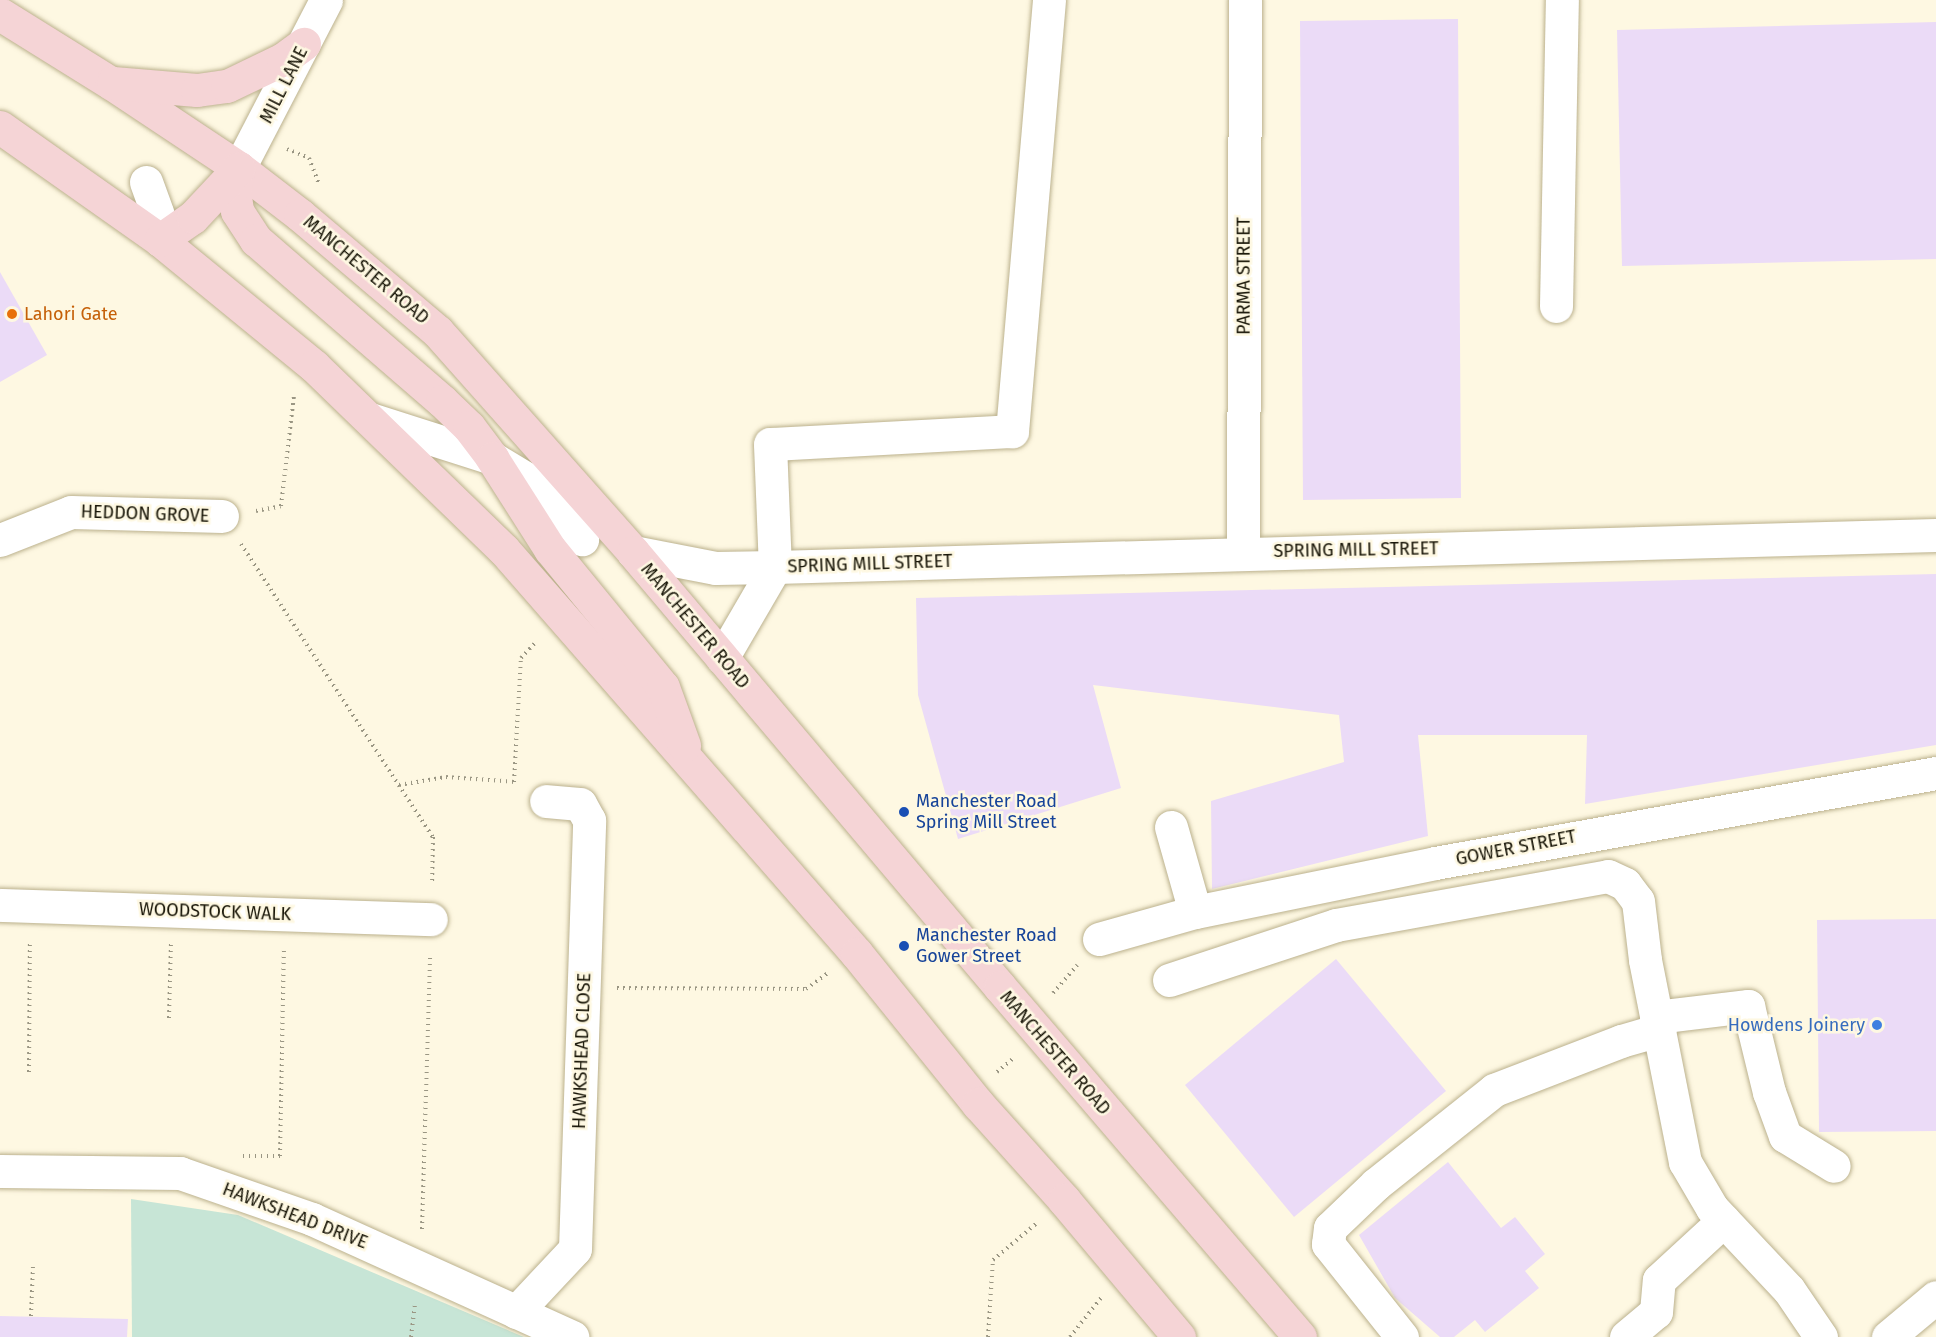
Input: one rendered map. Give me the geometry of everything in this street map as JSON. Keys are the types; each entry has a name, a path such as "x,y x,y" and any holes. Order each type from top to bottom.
{"main road":[{"name":"MANCHESTER ROAD","path":"0,14 111,83 239,168 300,215 437,331 633,552 1017,1008 1300,1337"},
{"path":"111,83 197,90 227,86 274,64 304,44"},
{"path":"0,127 160,240 314,366 504,550 562,614 692,768 857,954 978,1104 1064,1200 1179,1337"},
{"path":"160,240 193,217 239,168"},
{"path":"239,168 234,189 237,211 256,240 469,427 492,458 550,549 663,687 692,768"}],"street":[{"name":"MILL LANE","path":"239,168 326,0"},
{"path":"775,567 770,444 1012,431 1049,0"},
{"name":"PARMA STREET","path":"1243,553 1245,0"},
{"path":"1556,306 1562,0"},
{"path":"146,182 157,213 160,240"},
{"path":"370,419 492,458 525,478 560,511 582,539"},
{"name":"HEDDON GROVE","path":"0,540 71,512 222,516"},
{"name":"SPRING MILL STREET","path":"633,552 715,568 1936,535"},
{"name":"SPRING MILL STREET","path":"722,658 775,567"},
{"name":"GOWER STREET","path":"1099,939 1195,912 1447,861 1936,773"},
{"name":"HAWKSHEAD CLOSE","path":"516,1312 575,1249 589,820 580,804 546,801"},
{"path":"1171,827 1195,912"},
{"path":"1169,980 1336,925 1608,876 1625,884 1638,901 1645,960 1685,1162 1712,1208 1789,1290 1821,1337"},
{"name":"WOODSTOCK WALK","path":"15,905 431,919"},
{"path":"1402,1337 1328,1244 1330,1228 1376,1184 1494,1090 1621,1041 1658,1024 1748,1006 1768,1092 1785,1136 1834,1166"},
{"name":"HAWKSHEAD DRIVE","path":"0,1171 180,1173 312,1219 572,1337"},
{"path":"1626,1337 1656,1312 1659,1280 1724,1220"},
{"path":"1888,1337 1936,1297"}],"path":[{"path":"222,516 433,837 421,1269"},
{"path":"514,782 521,658 562,614"},
{"path":"399,785 446,777 514,782 546,801"},
{"path":"15,905 29,1072"},
{"path":"169,1018 172,911"},
{"path":"236,1156 280,1156 285,914"},
{"path":"584,988 806,989 857,954"},
{"path":"988,1337 993,1260 1064,1200"},
{"path":"31,1316 33,1267"},
{"path":"1070,1337 1087,1313 1126,1274"}],"green space":[{"path":"131,1199 238,1215 524,1337 132,1337"}],"building":[{"path":"1458,19 1461,498 1303,500 1300,21"},
{"path":"1936,22 1936,259 1622,266 1617,30"},
{"name":"Lahori Gate","path":"0,272 47,355 0,382"},
{"path":"1936,574 1936,745 1585,804 1587,735 1418,735 1428,836 1212,889 1211,801 1344,762 1339,715 1093,685 1121,788 958,839 918,695 916,598"},
{"name":"Howdens Joinery","path":"1936,919 1936,1131 1819,1132 1817,920"},
{"path":"1336,959 1446,1091 1294,1217 1185,1085"},
{"path":"1448,1162 1501,1228 1515,1217 1545,1254 1525,1271 1539,1288 1485,1332 1475,1320 1454,1337 1440,1337 1395,1298 1359,1235"},
{"path":"0,1316 128,1319 127,1337 0,1337"}],"place":[{"name":"Lahori Gate","path":"12,314"},
{"name":"Manchester Road Spring Mill Street","path":"904,812"},
{"name":"Manchester Road Gower Street","path":"904,946"},
{"name":"Howdens Joinery","path":"1877,1025"}]}
